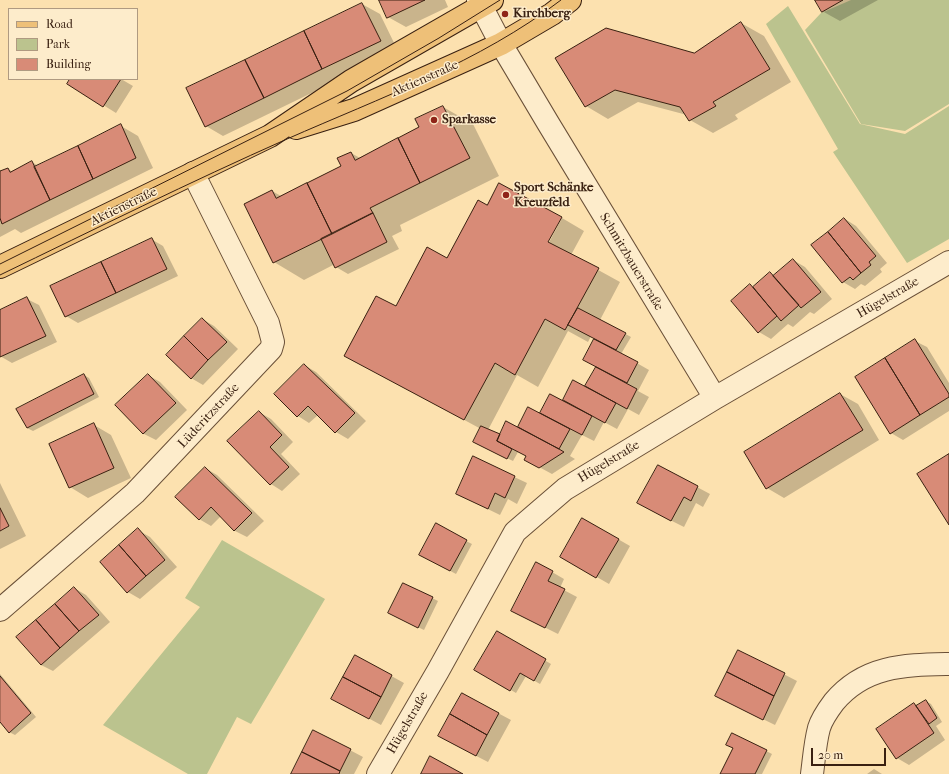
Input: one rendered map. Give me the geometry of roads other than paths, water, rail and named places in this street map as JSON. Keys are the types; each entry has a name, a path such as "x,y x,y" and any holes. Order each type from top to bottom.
{"main road":[{"name":"Aktienstraße","path":"0,267 270,136 354,110 501,44 552,14 570,0"},
{"name":"Aktienstraße","path":"270,136 351,81 484,2"}],"street":[{"name":"Schmitzbauerstraße","path":"484,2 501,44 629,260 714,398"},
{"name":"Lüderitzstraße","path":"0,610 135,493 271,349 273,342 262,310 193,173"},
{"name":"Hügelstraße","path":"378,774 438,671 515,532 565,488 714,398 949,262"},
{"path":"812,774 819,728 825,713 838,697 857,680 885,669 906,664 949,664"}],"tram line":[{"path":"0,264 347,91 439,38 500,0"},
{"path":"0,275 215,172 393,93 463,60 530,22 561,0"}],"place":[{"name":"Kirchberg","path":"505,14"},
{"name":"Sparkasse","path":"434,120"},
{"name":"Sport Schänke Kreuzfeld","path":"506,195"}]}
